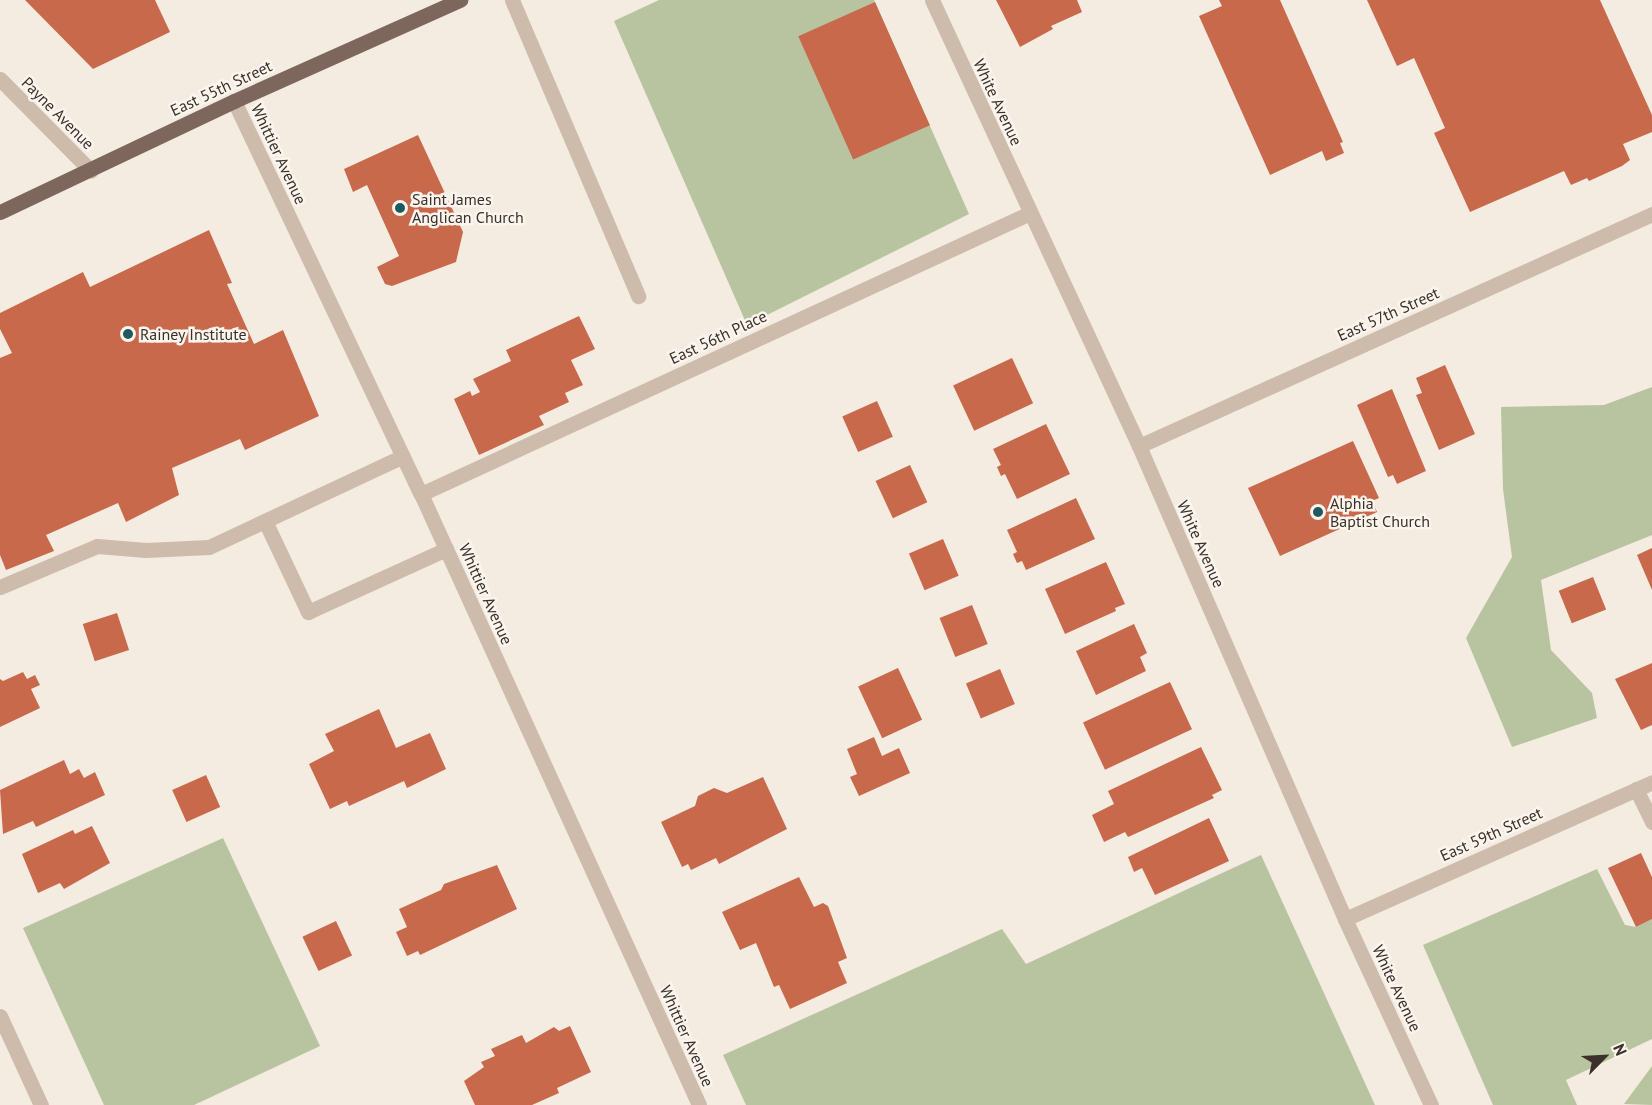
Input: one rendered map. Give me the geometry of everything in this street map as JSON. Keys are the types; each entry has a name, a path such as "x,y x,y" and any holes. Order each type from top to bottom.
{"main road":[{"name":"East 55th Street","path":"0,212 91,171 234,100 459,0"}],"street":[{"path":"512,0 638,296"},
{"name":"White Avenue","path":"932,0 1139,446 1345,919 1431,1105"},
{"name":"Payne Avenue","path":"0,79 91,171"},
{"name":"Whittier Avenue","path":"234,100 447,549 699,1105"},
{"name":"East 56th Place","path":"421,494 1030,213"},
{"name":"East 57th Street","path":"1139,446 1652,214"},
{"path":"0,587 97,546 146,550 209,547 403,456"},
{"path":"265,521 308,612 447,549"},
{"name":"East 59th Street","path":"1345,919 1652,782"},
{"path":"1636,789 1652,822"},
{"path":"0,1016 41,1105"}],"green space":[{"path":"659,0 874,0 969,214 747,325 614,21"},
{"path":"1652,387 1652,535 1541,580 1551,650 1592,693 1597,718 1512,747 1466,638 1512,557 1503,489 1501,407 1604,405"},
{"path":"223,838 320,1046 194,1105 104,1105 23,928"},
{"path":"1261,855 1375,1105 746,1105 723,1055 1002,929 1026,964"},
{"path":"1597,869 1625,925 1636,927 1652,919 1652,1039 1566,1080 1577,1105 1493,1105 1423,945"},
{"path":"1652,1066 1652,1105 1624,1104"}],"building":[{"path":"25,0 155,0 170,32 93,69"},
{"path":"996,0 1077,0 1082,12 1051,26 1053,29 1020,47"},
{"path":"1219,0 1280,0 1343,142 1340,143 1344,153 1326,161 1322,151 1270,175 1199,16 1222,6"},
{"path":"1367,0 1600,0 1652,115 1652,132 1623,144 1630,160 1589,181 1587,178 1571,185 1564,171 1470,212 1434,133 1445,128 1414,58 1397,66"},
{"path":"875,2 930,125 853,159 798,36"},
{"path":"418,135 463,232 456,262 392,286 385,284 377,267 399,256 367,185 353,192 344,169"},
{"path":"209,230 232,283 227,284 254,344 283,330 319,416 245,450 240,439 172,468 179,495 126,522 118,503 46,535 54,551 6,570 0,555 0,358 12,353 0,329 0,313 83,272 90,287"},
{"path":"579,316 595,349 571,360 583,385 565,393 569,402 539,416 544,425 479,455 454,399 470,391 472,396 480,392 473,379 511,361 506,350"},
{"path":"1012,358 1033,403 974,431 953,385"},
{"path":"1445,365 1475,434 1439,450 1416,395 1422,393 1416,378"},
{"path":"1392,389 1426,471 1397,484 1393,475 1388,477 1357,405"},
{"path":"877,401 893,437 858,452 842,416"},
{"path":"1046,424 1070,474 1017,499 1005,474 1001,476 997,467 1001,465 993,449"},
{"path":"1353,441 1379,498 1372,501 1377,512 1280,556 1248,488"},
{"path":"910,465 927,502 893,518 876,481"},
{"path":"1076,498 1095,539 1026,570 1022,561 1017,563 1013,554 1017,552 1007,530"},
{"path":"943,539 959,576 925,590 909,553"},
{"path":"1652,548 1652,590 1637,555"},
{"path":"1106,562 1125,604 1115,608 1116,611 1065,634 1045,589"},
{"path":"1593,577 1606,609 1572,623 1559,591"},
{"path":"972,605 988,644 955,657 940,618"},
{"path":"117,613 129,650 95,661 83,624"},
{"path":"1134,624 1147,653 1140,657 1146,671 1096,695 1076,651"},
{"path":"1652,663 1652,725 1641,730 1615,679"},
{"path":"898,668 922,720 882,738 858,687"},
{"path":"1000,669 1015,704 981,718 966,683"},
{"path":"23,672 27,679 35,675 40,685 31,689 40,708 0,727 0,679 3,681"},
{"path":"1170,682 1192,729 1105,770 1083,723"},
{"path":"379,709 396,748 430,733 446,769 407,788 404,781 349,806 347,801 330,809 309,764 334,751 325,734"},
{"path":"874,737 882,756 899,748 910,773 859,796 850,777 857,774 847,749"},
{"path":"1201,747 1222,790 1212,795 1214,798 1128,837 1125,832 1104,842 1092,815 1114,804 1108,791"},
{"path":"64,760 70,774 79,769 84,778 95,772 105,795 36,827 33,821 3,834 0,790"},
{"path":"206,775 220,807 186,822 172,790"},
{"path":"763,777 787,829 719,864 716,858 691,870 688,864 682,867 661,822 695,806 698,796 714,788 727,793"},
{"path":"1209,818 1229,861 1155,895 1142,868 1134,872 1128,857"},
{"path":"92,826 110,863 64,889 60,883 38,893 22,854 73,830 75,834"},
{"path":"1641,853 1652,877 1652,919 1636,927 1608,868"},
{"path":"497,865 517,909 420,955 418,951 407,956 396,932 407,927 399,909 441,890 444,884"},
{"path":"799,877 814,907 823,903 828,906 847,958 838,962 847,983 790,1009 779,985 774,987 756,943 740,950 722,912"},
{"path":"336,921 352,955 319,971 302,937"},
{"path":"570,1026 591,1072 557,1088 559,1093 532,1105 475,1105 464,1081 484,1067 481,1062 495,1056 491,1049 522,1035 526,1043 554,1027 559,1031"}],"place":[{"name":"Saint James Anglican Church","path":"400,208"},
{"name":"Rainey Institute","path":"128,334"},
{"name":"Alphia Baptist Church","path":"1318,512"}]}
